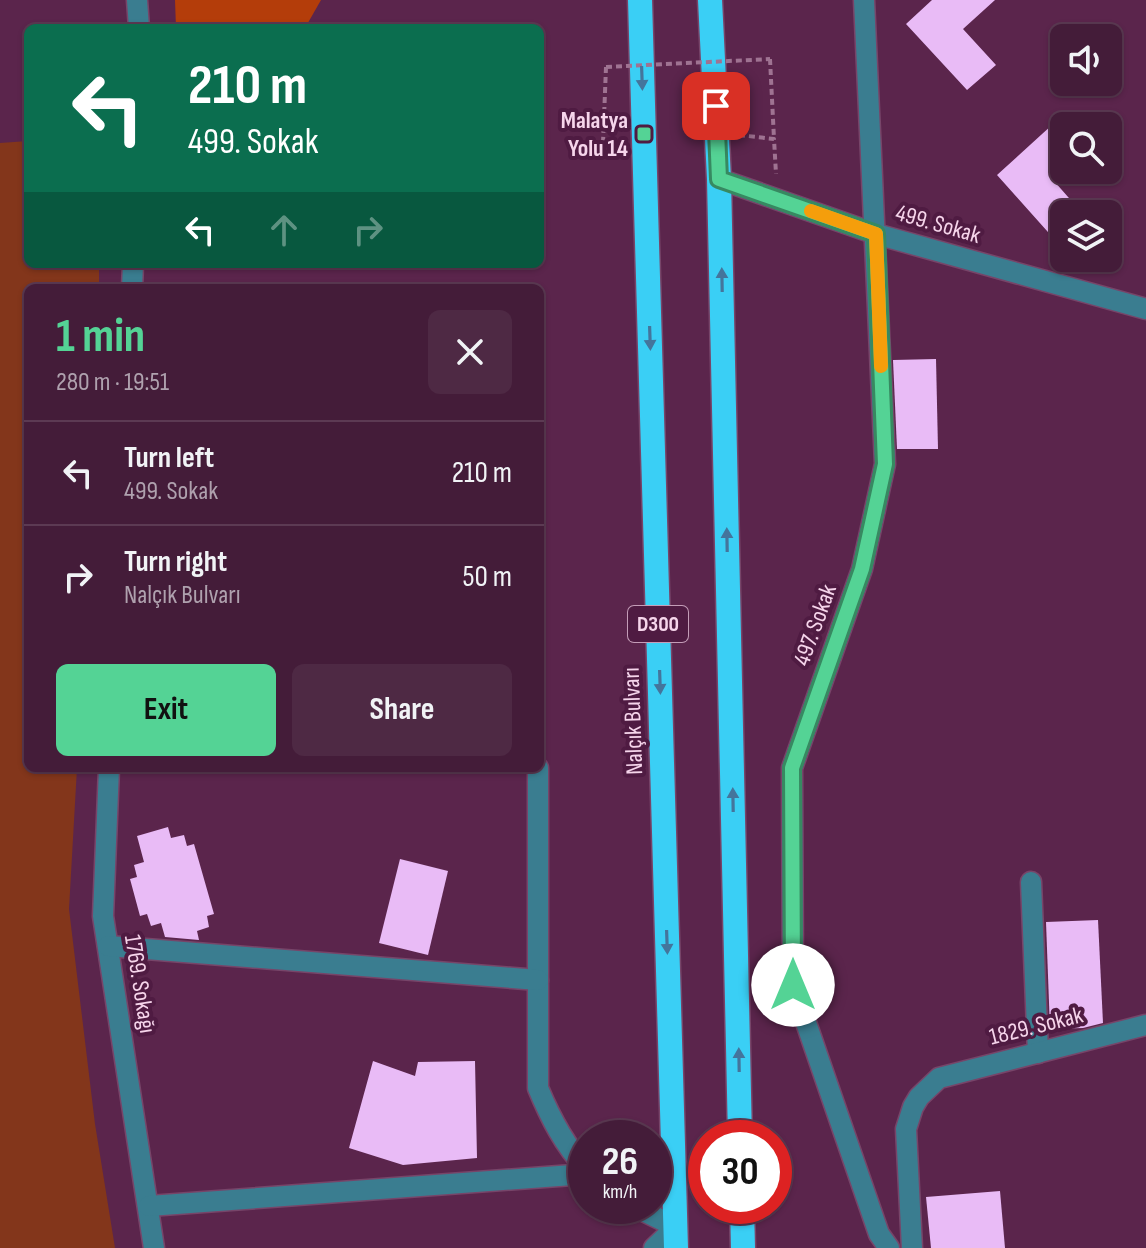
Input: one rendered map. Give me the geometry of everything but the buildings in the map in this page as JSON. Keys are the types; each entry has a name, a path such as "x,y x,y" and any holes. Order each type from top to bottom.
{"highway":[{"name":"Nalçık Bulvarı","path":"640,0 676,1238"},
{"path":"710,0 719,179 740,1120"},
{"path":"742,1224 743,1248"}],"street":[{"path":"137,0 139,24"},
{"name":"497. Sokak","path":"864,0 885,464 862,569 792,768 793,985 879,1234 889,1248"},
{"name":"499. Sokak","path":"719,179 876,234 1146,309"},
{"name":"1769. Sokağı","path":"109,772 103,916 154,1248"},
{"path":"538,772 538,1088 568,1147"},
{"path":"1031,882 1038,1053"},
{"path":"108,946 538,980"},
{"name":"1829. Sokak","path":"912,1248 906,1129 919,1097 939,1078 1146,1025"},
{"path":"149,1206 568,1175"},
{"path":"654,1248 676,1238 657,1224"}],"path":[{"path":"603,143 606,67 770,59 776,199"},
{"path":"717,132 774,139"}],"shaded area":[{"path":"175,0 321,0 307,24 176,24"},
{"path":"24,141 24,268 99,268 99,284 24,284 24,772 77,772 69,909 95,1124 115,1248 0,1248 0,143"}],"slow traffic":[{"path":"811,211 876,234 881,366"}],"place":[{"name":"Malatya Yolu 14","path":"644,134"}],"route":[{"path":"716,106 719,179 876,234 885,464 862,569 792,768 793,985"}]}
